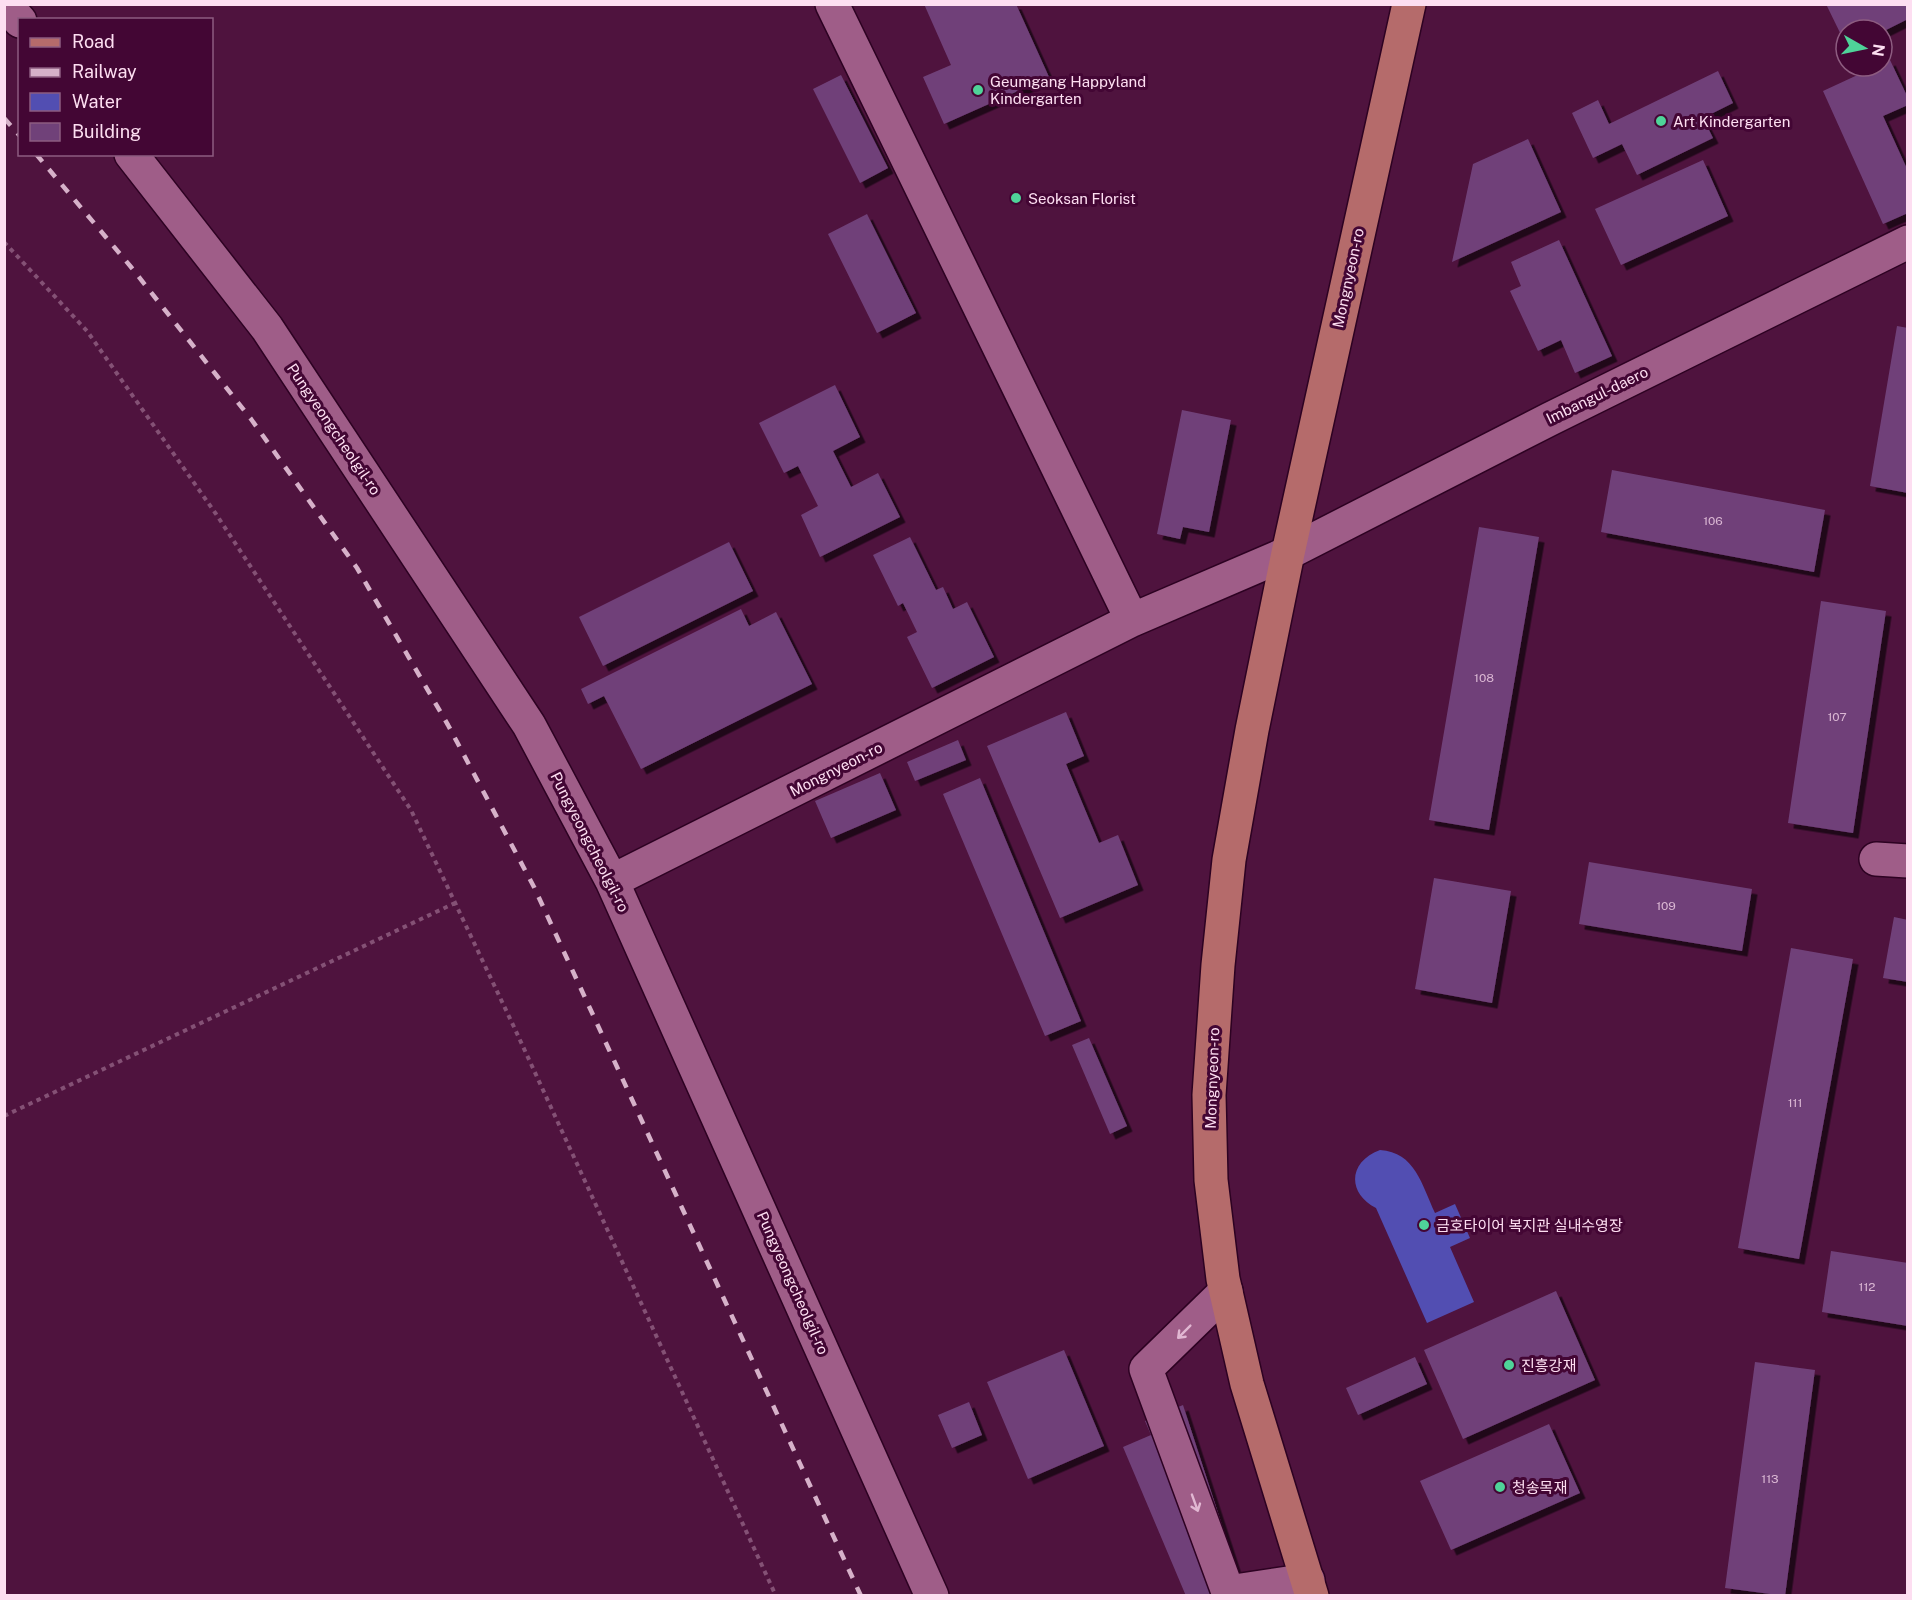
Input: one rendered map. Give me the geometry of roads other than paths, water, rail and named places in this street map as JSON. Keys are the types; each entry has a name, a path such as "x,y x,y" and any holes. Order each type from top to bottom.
{"main road":[{"path":"1399,4 1401,40"},
{"name":"Mongnyeon-ro","path":"1310,1588 1247,1384 1223,1279 1211,1180 1209,1095 1218,965 1229,860 1252,730 1288,553 1409,4"},
{"path":"1401,40 1418,4"}],"street":[{"path":"5,4 18,19"},
{"path":"832,4 1132,620"},
{"name":"Pungyeongcheolgil-ro","path":"133,156 267,328 529,725 612,881 933,1596"},
{"name":"Imbangul-daero","path":"1288,553 1550,419 1908,242"},
{"name":"Mongnyeon-ro","path":"612,881 1132,620 1288,553"},
{"path":"1226,1291 1146,1369 1228,1594 1310,1588"}],"water":[{"name":"금호타이어 복지관 실내수영장","path":"1380,1150 1392,1152 1409,1163 1421,1181 1435,1213 1455,1204 1470,1238 1450,1247 1474,1302 1427,1323 1376,1208 1367,1202 1356,1186 1357,1170 1362,1162 1369,1155"}],"railway":[{"path":"4,118 18,134"},
{"path":"38,156 131,267 251,419 357,568 448,725 534,887 861,1596"}],"place":[{"name":"Geumgang Happyland Kindergarten","path":"978,90"},
{"name":"Art Kindergarten","path":"1661,121"},
{"name":"Seoksan Florist","path":"1016,198"},
{"name":"금호타이어 복지관 실내수영장","path":"1424,1225"},
{"name":"진흥강재","path":"1509,1365"},
{"name":"청송목재","path":"1500,1487"}]}
